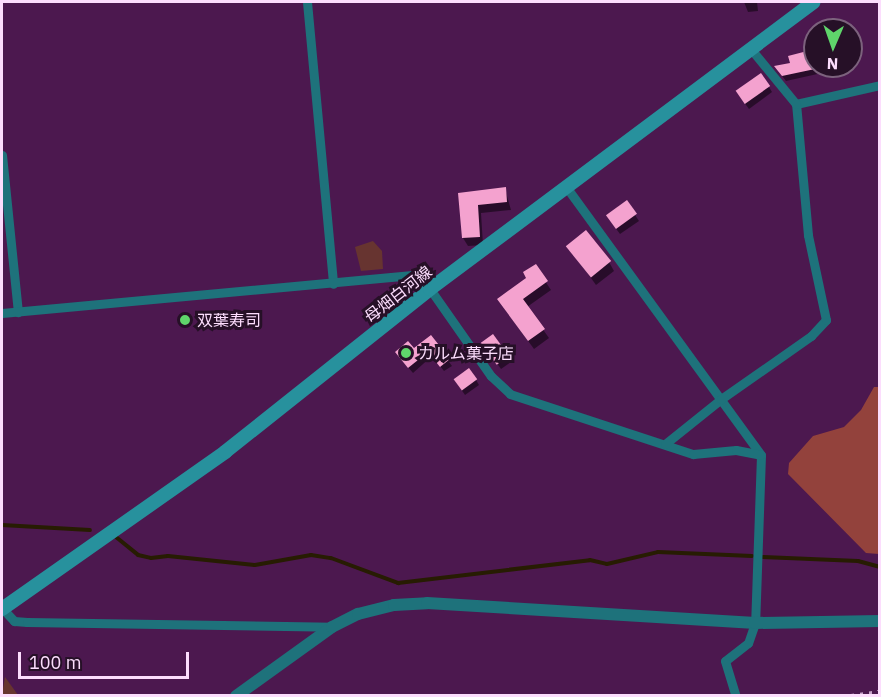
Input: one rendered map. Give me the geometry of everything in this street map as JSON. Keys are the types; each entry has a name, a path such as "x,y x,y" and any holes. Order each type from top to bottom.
{"main road":[{"name":"母畑白河線","path":"2,609 225,452 429,289 814,2"}],"street":[{"path":"307,2 333,284"},
{"path":"665,444 721,399 811,336 826,320 808,235 796,104 751,49"},
{"path":"796,104 879,85"},
{"path":"2,155 18,312"},
{"path":"567,188 761,455 755,623 748,643 725,661 736,696"},
{"path":"2,313 412,275 429,289 491,376 510,394 693,454 736,450 761,455"},
{"path":"236,696 332,627 358,614 394,605 427,603 755,623 879,621"},
{"path":"2,609 14,621 27,622 332,627"}],"shaded area":[{"path":"373,241 382,251 383,269 361,271 355,247"},
{"path":"874,387 880,387 879,554 866,553 788,474 789,463 813,436 844,427 861,410"},
{"path":"5,677 18,695 2,695"}],"building":[{"path":"803,52 803,72 782,76 774,66 790,63 788,56"},
{"path":"761,73 770,86 745,104 736,91"},
{"path":"506,187 507,202 478,205 480,237 462,238 458,193"},
{"path":"627,200 637,214 616,229 606,215"},
{"path":"586,230 611,261 591,277 566,246"},
{"path":"536,264 548,281 523,299 545,329 528,341 497,299 526,278 523,272"},
{"path":"493,334 509,356 497,365 481,343"},
{"path":"431,335 450,359 440,367 428,352 408,368 395,352 408,341 414,348"},
{"path":"469,368 477,379 462,390 454,379"}],"waterway":[{"path":"2,525 90,530"},
{"path":"116,537 138,555 151,558 168,556 255,565 311,555 331,558 398,583 590,560 607,564 658,552 752,556"},
{"path":"763,557 858,561 880,567"}],"railway":[{"path":"851,696 880,692"}],"place":[{"name":"双葉寿司","path":"185,320"},
{"name":"カルム菓子店","path":"406,353"}]}
